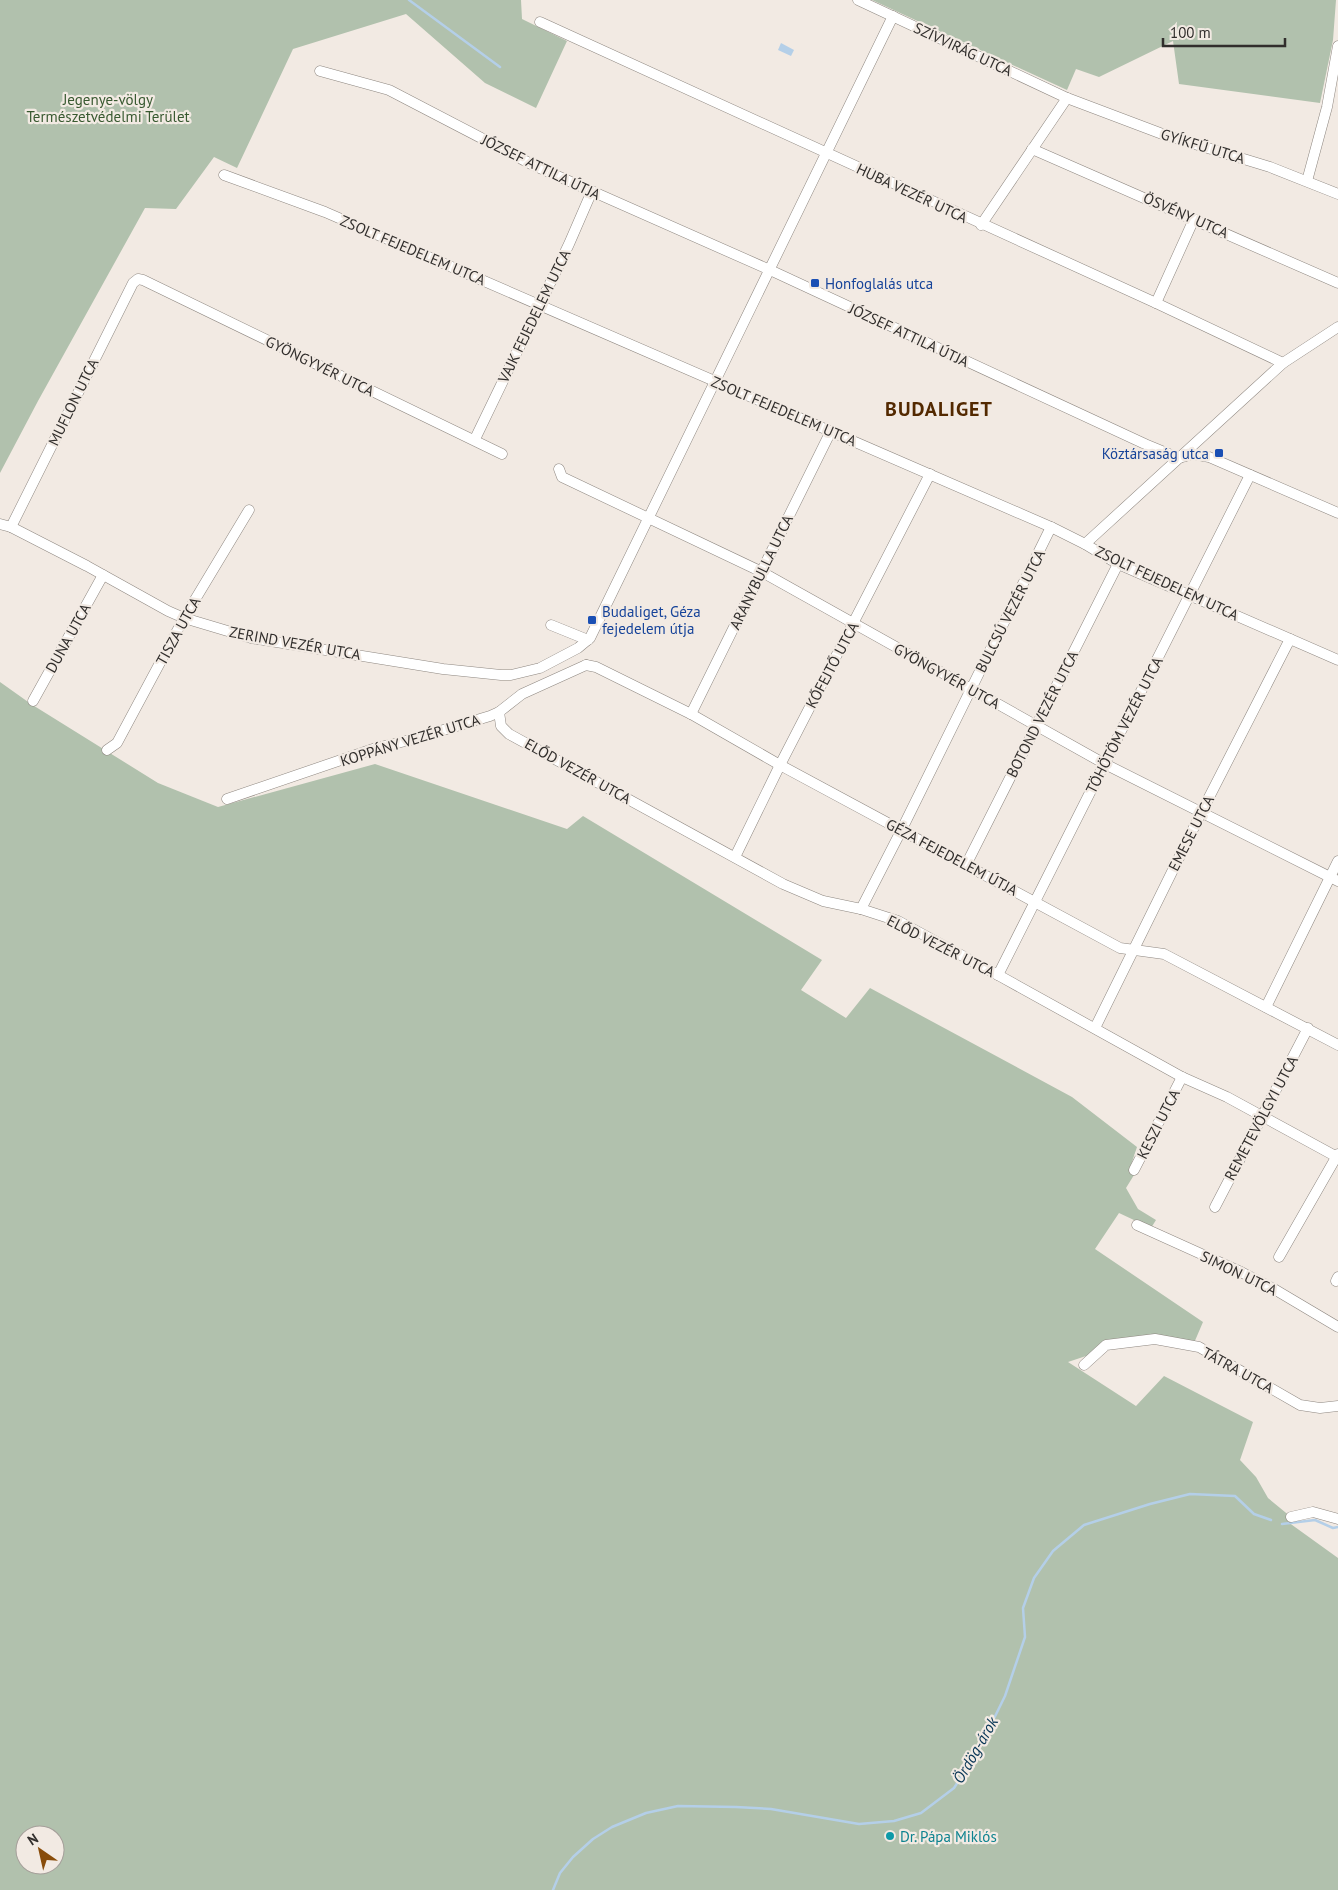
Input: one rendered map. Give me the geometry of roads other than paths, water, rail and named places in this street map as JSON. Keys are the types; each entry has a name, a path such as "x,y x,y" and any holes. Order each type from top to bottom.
{"street":[{"name":"SZÍVVIRÁG UTCA","path":"858,0 1067,98"},
{"path":"586,665 578,648 588,640 649,518 770,270 825,152 893,16"},
{"name":"HUBA VEZÉR UTCA","path":"540,22 981,225 1156,303 1283,363"},
{"path":"1307,181 1327,106 1338,46"},
{"name":"JÓZSEF ATTILA ÚTJA","path":"320,71 389,90 505,151 592,192 770,270 1136,440 1179,458 1193,454 1209,457 1338,513"},
{"path":"981,225 1067,98"},
{"name":"GYÍKFŰ UTCA","path":"1067,98 1165,135 1270,168 1338,194"},
{"name":"ÖSVÉNY UTCA","path":"1032,149 1338,284"},
{"name":"ZSOLT FEJEDELEM UTCA","path":"224,175 325,212 831,430 1051,527 1085,544 1118,564 1338,660"},
{"name":"VAJK FEJEDELEM UTCA","path":"475,439 592,192"},
{"path":"1156,303 1194,219"},
{"name":"GYÖNGYVÉR UTCA","path":"138,279 445,427 475,439 502,454"},
{"name":"MUFLON UTCA","path":"11,527 100,346 133,283 138,279"},
{"path":"1085,544 1283,363 1338,327"},
{"path":"1328,334 1338,339"},
{"name":"ARANYBULLA UTCA","path":"691,714 831,430"},
{"name":"GYÖNGYVÉR UTCA","path":"559,469 562,477 762,572 1104,764 1334,879"},
{"name":"KŐFEJTŐ UTCA","path":"735,857 780,765 930,474"},
{"name":"TÖHÖTÖM VEZÉR UTCA","path":"998,975 1250,475"},
{"name":"TISZA UTCA","path":"108,750 117,743 184,618 250,510"},
{"name":"ZERIND VEZÉR UTCA","path":"0,524 11,527 184,618 252,638 490,674 511,674 540,668 578,648"},
{"name":"BULCSÚ VEZÉR UTCA","path":"861,908 902,830 1051,527"},
{"name":"BOTOND VEZÉR UTCA","path":"966,865 1118,564"},
{"name":"DUNA UTCA","path":"33,700 103,575"},
{"path":"551,626 588,640"},
{"name":"EMESE UTCA","path":"1095,1028 1201,813 1290,639"},
{"name":"GÉZA FEJEDELEM ÚTJA","path":"586,665 596,667 691,714 780,765 1120,948 1164,954 1338,1045"},
{"name":"KOPPÁNY VEZÉR UTCA","path":"227,799 364,752 410,740 499,712 522,694 586,665"},
{"name":"ELŐD VEZÉR UTCA","path":"499,712 501,726 509,734 784,884 823,901 861,908 898,921 1182,1077 1227,1097 1337,1156"},
{"path":"1266,1007 1334,879 1338,861"},
{"name":"REMETEVÖLGYI UTCA","path":"1215,1207 1308,1028"},
{"name":"KESZI UTCA","path":"1134,1170 1182,1077"},
{"path":"1279,1257 1337,1156"},
{"name":"SIMON UTCA","path":"1137,1225 1239,1270 1338,1327"},
{"name":"TÁTRA UTCA","path":"1084,1365 1106,1345 1155,1339 1199,1347 1300,1404 1320,1408 1338,1406"},
{"path":"1291,1517 1313,1512 1338,1519"}],"water":[{"path":"781,43 794,50 791,56 778,50"}],"waterway":[{"path":"409,0 500,67"},
{"name":"Ördög-árok","path":"553,1890 560,1873 573,1857 593,1839 612,1827 646,1813 678,1806 771,1809 859,1824 894,1821 921,1813 954,1788 978,1751 1005,1696 1025,1637 1023,1608 1034,1578 1053,1551 1084,1525 1150,1504 1190,1494 1235,1496 1254,1514 1271,1520"},
{"name":"Ördög-árok","path":"1282,1524 1315,1520 1333,1528 1338,1527"}],"place":[{"name":"Honfoglalás utca","path":"815,283"},
{"name":"Köztársaság utca","path":"1219,453"},
{"name":"Budaliget, Géza fejedelem útja","path":"592,620"},
{"name":"Dr. Pápa Miklós","path":"890,1836"}],"district":[{"name":"BUDALIGET","path":"939,409"}],"park label":[{"name":"Jegenye-völgy Természetvédelmi Terület","path":"108,108"}]}
